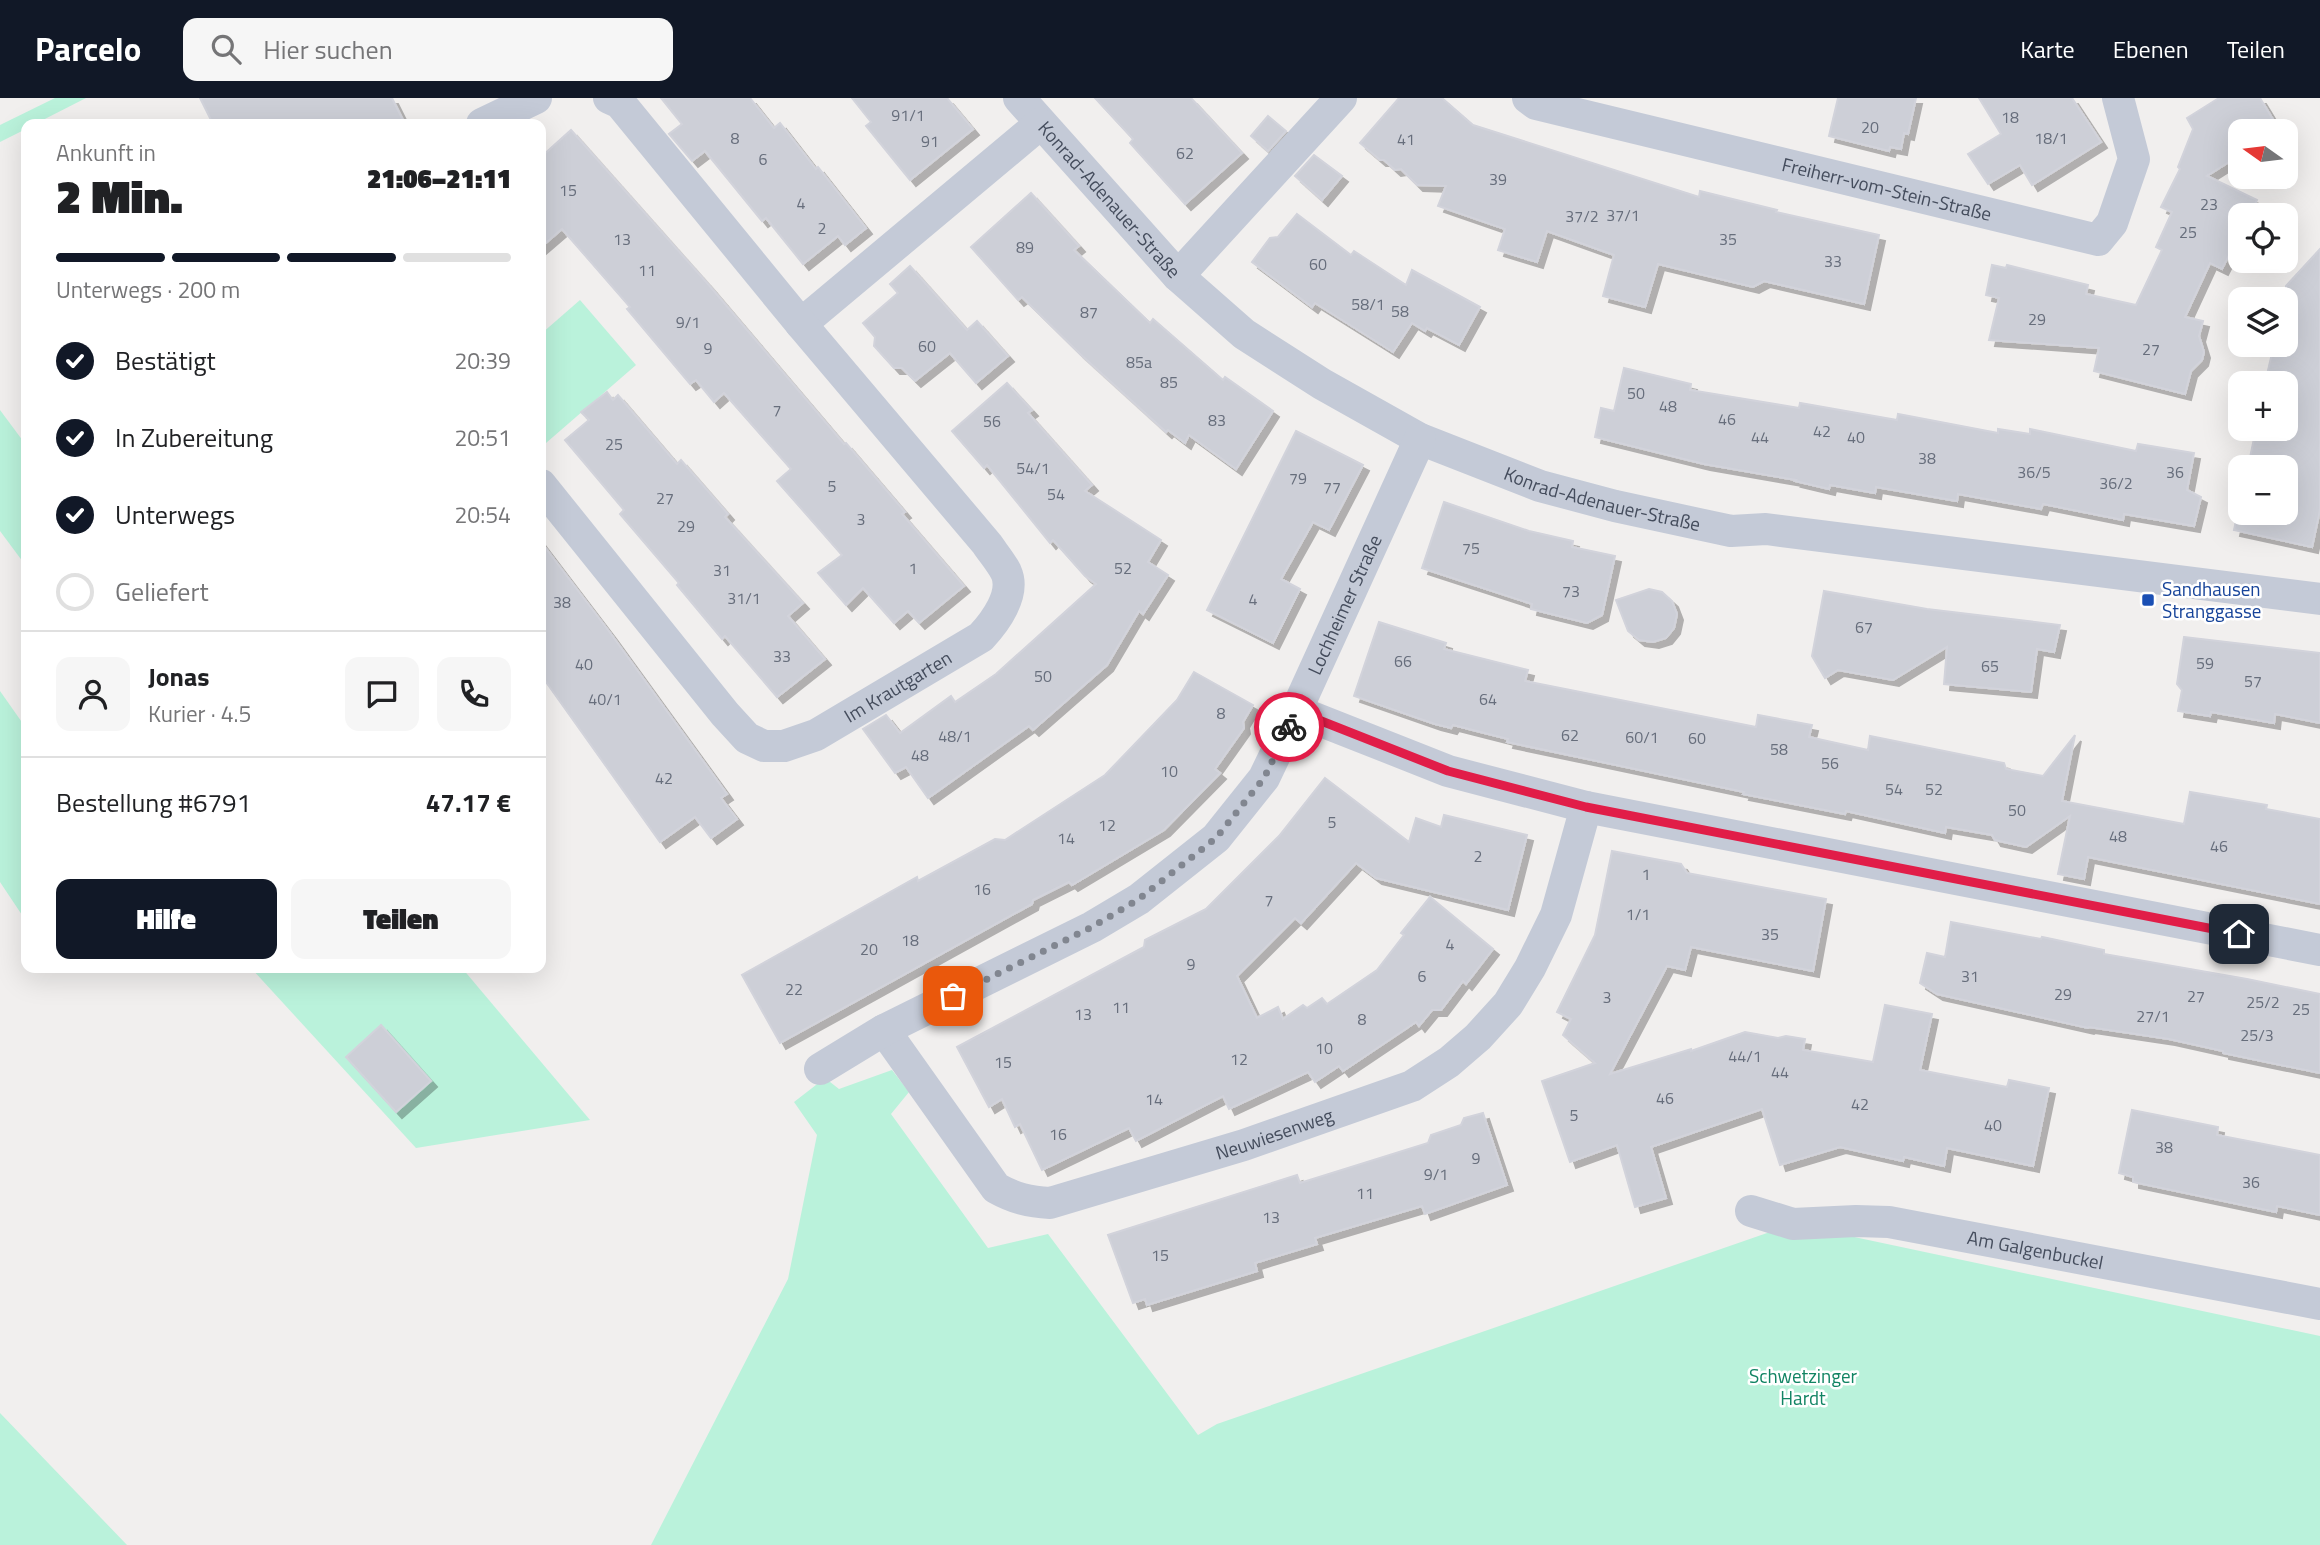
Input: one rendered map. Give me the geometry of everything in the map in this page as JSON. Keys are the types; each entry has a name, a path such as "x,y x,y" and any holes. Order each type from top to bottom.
{"street":[{"path":"492,119 536,98"},
{"name":"Im Krautgarten","path":"546,491 725,714 747,738 764,746 784,746 816,735 981,637 996,621 1006,600 1007,575 987,544 801,324 620,103 609,98"},
{"name":"Konrad-Adenauer-Straße","path":"1019,98 1178,276 1244,334 1322,384 1420,439 1540,486 1615,506 1731,531 1766,528 2320,598"},
{"path":"1178,276 1341,98"},
{"name":"Freiherr-vom-Stein-Straße","path":"1528,98 1536,104 2098,240 2112,223 2134,159 2118,98"},
{"path":"801,324 1040,124"},
{"name":"Lochheimer Straße","path":"820,1069 884,1030 1092,927 1139,899 1216,838 1264,778 1420,439"},
{"path":"1296,711 1448,771 1586,807 2320,950"},
{"name":"Neuwiesenweg","path":"884,1030 996,1188 1012,1196 1032,1202 1050,1203 1244,1145 1412,1086 1449,1062 1478,1037 1508,1004 1530,968 1556,915 1586,807"},
{"name":"Am Galgenbuckel","path":"1751,1211 1793,1224 1889,1222 2320,1304"}],"green space":[{"path":"55,98 86,98 45,119 21,119 21,132 0,142 0,125"},
{"path":"580,300 636,365 546,443 546,330"},
{"path":"0,410 21,438 21,559 0,531"},
{"path":"0,691 21,721 21,914 0,882"},
{"path":"256,973 466,973 590,1120 416,1148"},
{"name":"Schwetzinger Hardt","path":"892,1070 909,1092 891,1114 988,1248 1048,1234 1198,1435 1217,1424 1793,1224 2320,1336 2320,1545 651,1545 788,1279 817,1135 794,1102 825,1078 839,1089"},
{"path":"0,1413 127,1545 0,1545"}],"building":[{"path":"200,98 392,98 402,119 210,119"},
{"path":"661,98 750,98 774,128 780,123 866,228 845,245 838,236 803,264 766,218 762,221 705,151 692,161 669,134 682,124"},
{"path":"852,98 947,98 973,129 910,180 866,126 871,122"},
{"path":"1095,98 1191,98 1242,153 1185,204 1130,143 1133,139"},
{"path":"1399,98 1442,98 1473,125 1699,197 1700,191 1777,210 1776,212 1879,235 1864,304 1764,281 1753,287 1658,264 1645,307 1603,296 1614,255 1547,231 1537,262 1498,250 1505,229 1438,206 1446,186 1417,185 1401,169 1395,170 1360,143"},
{"path":"1838,98 1916,98 1908,134 1904,133 1901,149 1890,147 1889,151 1829,136"},
{"path":"1979,98 2072,98 2101,142 2032,185 2020,165 1988,184 1968,154 2001,134"},
{"path":"2219,98 2260,98 2273,119 2228,119 2228,163 2207,176 2228,186 2228,189 2234,189 2257,200 2256,203 2228,203 2228,257 2222,269 2210,263 2185,317 2203,321 2199,336 2204,352 2202,360 2191,371 2185,394 2094,371 2099,348 1989,340 1999,298 1986,295 1992,265 2006,268 2007,265 2088,285 2086,294 2136,305 2162,250 2156,247 2172,212 2161,207 2180,169 2178,167 2193,129 2187,118"},
{"path":"1268,116 1286,131 1268,151 1251,136"},
{"path":"571,130 708,284 844,444 846,443 964,586 919,623 908,611 894,623 863,588 846,605 818,573 842,555 777,481 791,469 724,393 714,402 696,380 690,384 627,309 630,307 562,229 546,243 546,152"},
{"path":"1314,155 1342,176 1322,200 1295,176"},
{"path":"1031,193 1079,246 1074,250 1150,323 1153,319 1223,380 1225,377 1273,411 1236,469 1189,435 1185,443 1168,430 1166,432 1022,297 1018,300 971,247"},
{"path":"1297,214 1351,255 1354,251 1406,285 1412,270 1480,307 1459,345 1412,323 1393,352 1315,303 1312,307 1252,262 1270,238 1278,237"},
{"path":"2320,249 2320,510 2312,547 2234,530 2235,525 2298,525 2298,455 2251,455 2253,441 2298,441 2298,371 2268,371 2271,357 2298,357 2298,287 2286,286"},
{"path":"910,266 967,330 977,321 1008,356 976,383 950,353 915,381 902,368 894,368 874,346 875,337 863,323 898,293 890,284"},
{"path":"1624,368 1691,384 1690,390 1799,408 1800,403 1897,420 1898,414 1998,433 1998,429 2030,434 2030,429 2136,451 2138,444 2194,453 2187,490 2201,497 2194,526 2124,514 2123,520 2043,504 2041,509 1958,494 1957,501 1876,487 1875,493 1830,485 1829,489 1796,480 1704,464 1595,437 1601,408 1614,411"},
{"path":"1007,383 1032,410 1028,413 1092,485 1085,491 1161,540 1148,562 1168,575 1143,614 1139,611 1107,665 1033,730 1029,726 928,798 906,767 895,773 863,729 886,715 900,733 951,696 955,702 996,674 1096,584 1085,576 1053,540 1050,543 987,465 984,468 952,431"},
{"path":"607,392 613,400 618,395 677,464 681,460 728,514 725,517 803,603 788,616 825,659 777,697 725,636 722,639 677,585 679,583 620,514 624,510 565,440 589,420 581,412"},
{"path":"1296,431 1363,465 1329,530 1313,522 1281,579 1300,589 1273,643 1207,610"},
{"path":"1444,502 1529,531 1573,541 1572,547 1615,556 1602,615 1587,623 1531,609 1532,604 1422,568"},
{"path":"546,549 727,794 721,798 737,819 711,838 695,817 660,842 546,682"},
{"path":"1649,589 1662,592 1672,601 1677,614 1674,628 1666,638 1653,642 1639,640 1628,631 1616,600"},
{"path":"1824,591 1927,609 2060,625 2054,652 2037,649 2031,692 1944,684 1947,647 1893,680 1838,670 1825,678 1812,656"},
{"path":"1379,622 1446,643 1444,649 1528,670 1525,681 1756,727 1758,715 1812,725 1809,737 1868,750 1870,736 2004,763 2006,769 2043,776 2075,735 2062,801 2184,824 2190,792 2267,805 2266,809 2320,819 2320,904 2088,857 2084,879 2058,874 2070,816 2026,847 1995,840 1992,835 1946,827 1945,833 1846,811 1845,814 1743,794 1744,792 1507,742 1508,739 1453,725 1451,728 1435,724 1354,696"},
{"path":"2184,637 2320,653 2320,723 2275,714 2274,723 2211,712 2210,716 2178,711 2182,690 2177,684"},
{"path":"1194,672 1253,705 1243,722 1244,728 1215,769 1220,773 1164,830 1072,885 1069,882 1033,900 1032,904 780,1043 742,975 917,877 918,881 995,839 1005,840 1105,775 1177,700"},
{"path":"1325,778 1409,842 1416,818 1441,827 1444,815 1527,835 1508,910 1376,878 1356,863 1301,923 1295,918 1237,976 1257,1018 1278,1007 1283,1019 1303,1005 1307,1008 1322,998 1327,1004 1377,970 1404,935 1401,933 1430,897 1493,949 1466,984 1463,981 1441,1010 1432,1010 1419,1026 1416,1022 1343,1071 1339,1066 1315,1082 1308,1072 1229,1109 1223,1096 1136,1141 1129,1128 1042,1170 1020,1124 1015,1127 1002,1099 989,1107 957,1047 1144,947 1145,940 1206,909 1279,836"},
{"path":"1612,851 1681,864 1687,873 1826,899 1813,971 1691,947 1685,970 1667,966 1610,1074 1691,1051 1745,1032 1778,1038 1786,1036 1805,1039 1803,1050 1873,1062 1885,1005 1932,1014 1920,1070 2007,1087 2009,1080 2049,1088 2033,1166 1947,1148 1944,1166 1904,1157 1903,1161 1840,1147 1780,1165 1762,1109 1651,1147 1666,1198 1635,1207 1617,1145 1570,1162 1542,1081 1595,1063 1563,1035 1571,1019 1557,1012 1595,935"},
{"path":"1951,922 2041,939 2042,937 2104,950 2104,954 2320,994 2320,1073 2169,1039 2088,1028 1937,994 1920,983 1927,953 1945,957"},
{"path":"381,1025 431,1081 396,1112 346,1057"},
{"path":"2132,1110 2218,1127 2217,1135 2320,1155 2320,1215 2277,1206 2276,1212 2133,1182 2133,1177 2119,1173"},
{"path":"1483,1113 1507,1185 1425,1214 1422,1206 1315,1238 1317,1244 1255,1263 1257,1271 1147,1305 1145,1299 1133,1303 1108,1235 1297,1175 1300,1183 1428,1143 1431,1135 1461,1125 1464,1118"}],"way so far":[{"path":"953,996 1092,927 1139,899 1216,838 1264,778 1289,727"}],"place":[{"name":"Sandhausen Stranggasse","path":"2148,600"}],"route":[{"path":"1289,727 1296,711 1448,771 1586,807 2239,934"}]}
